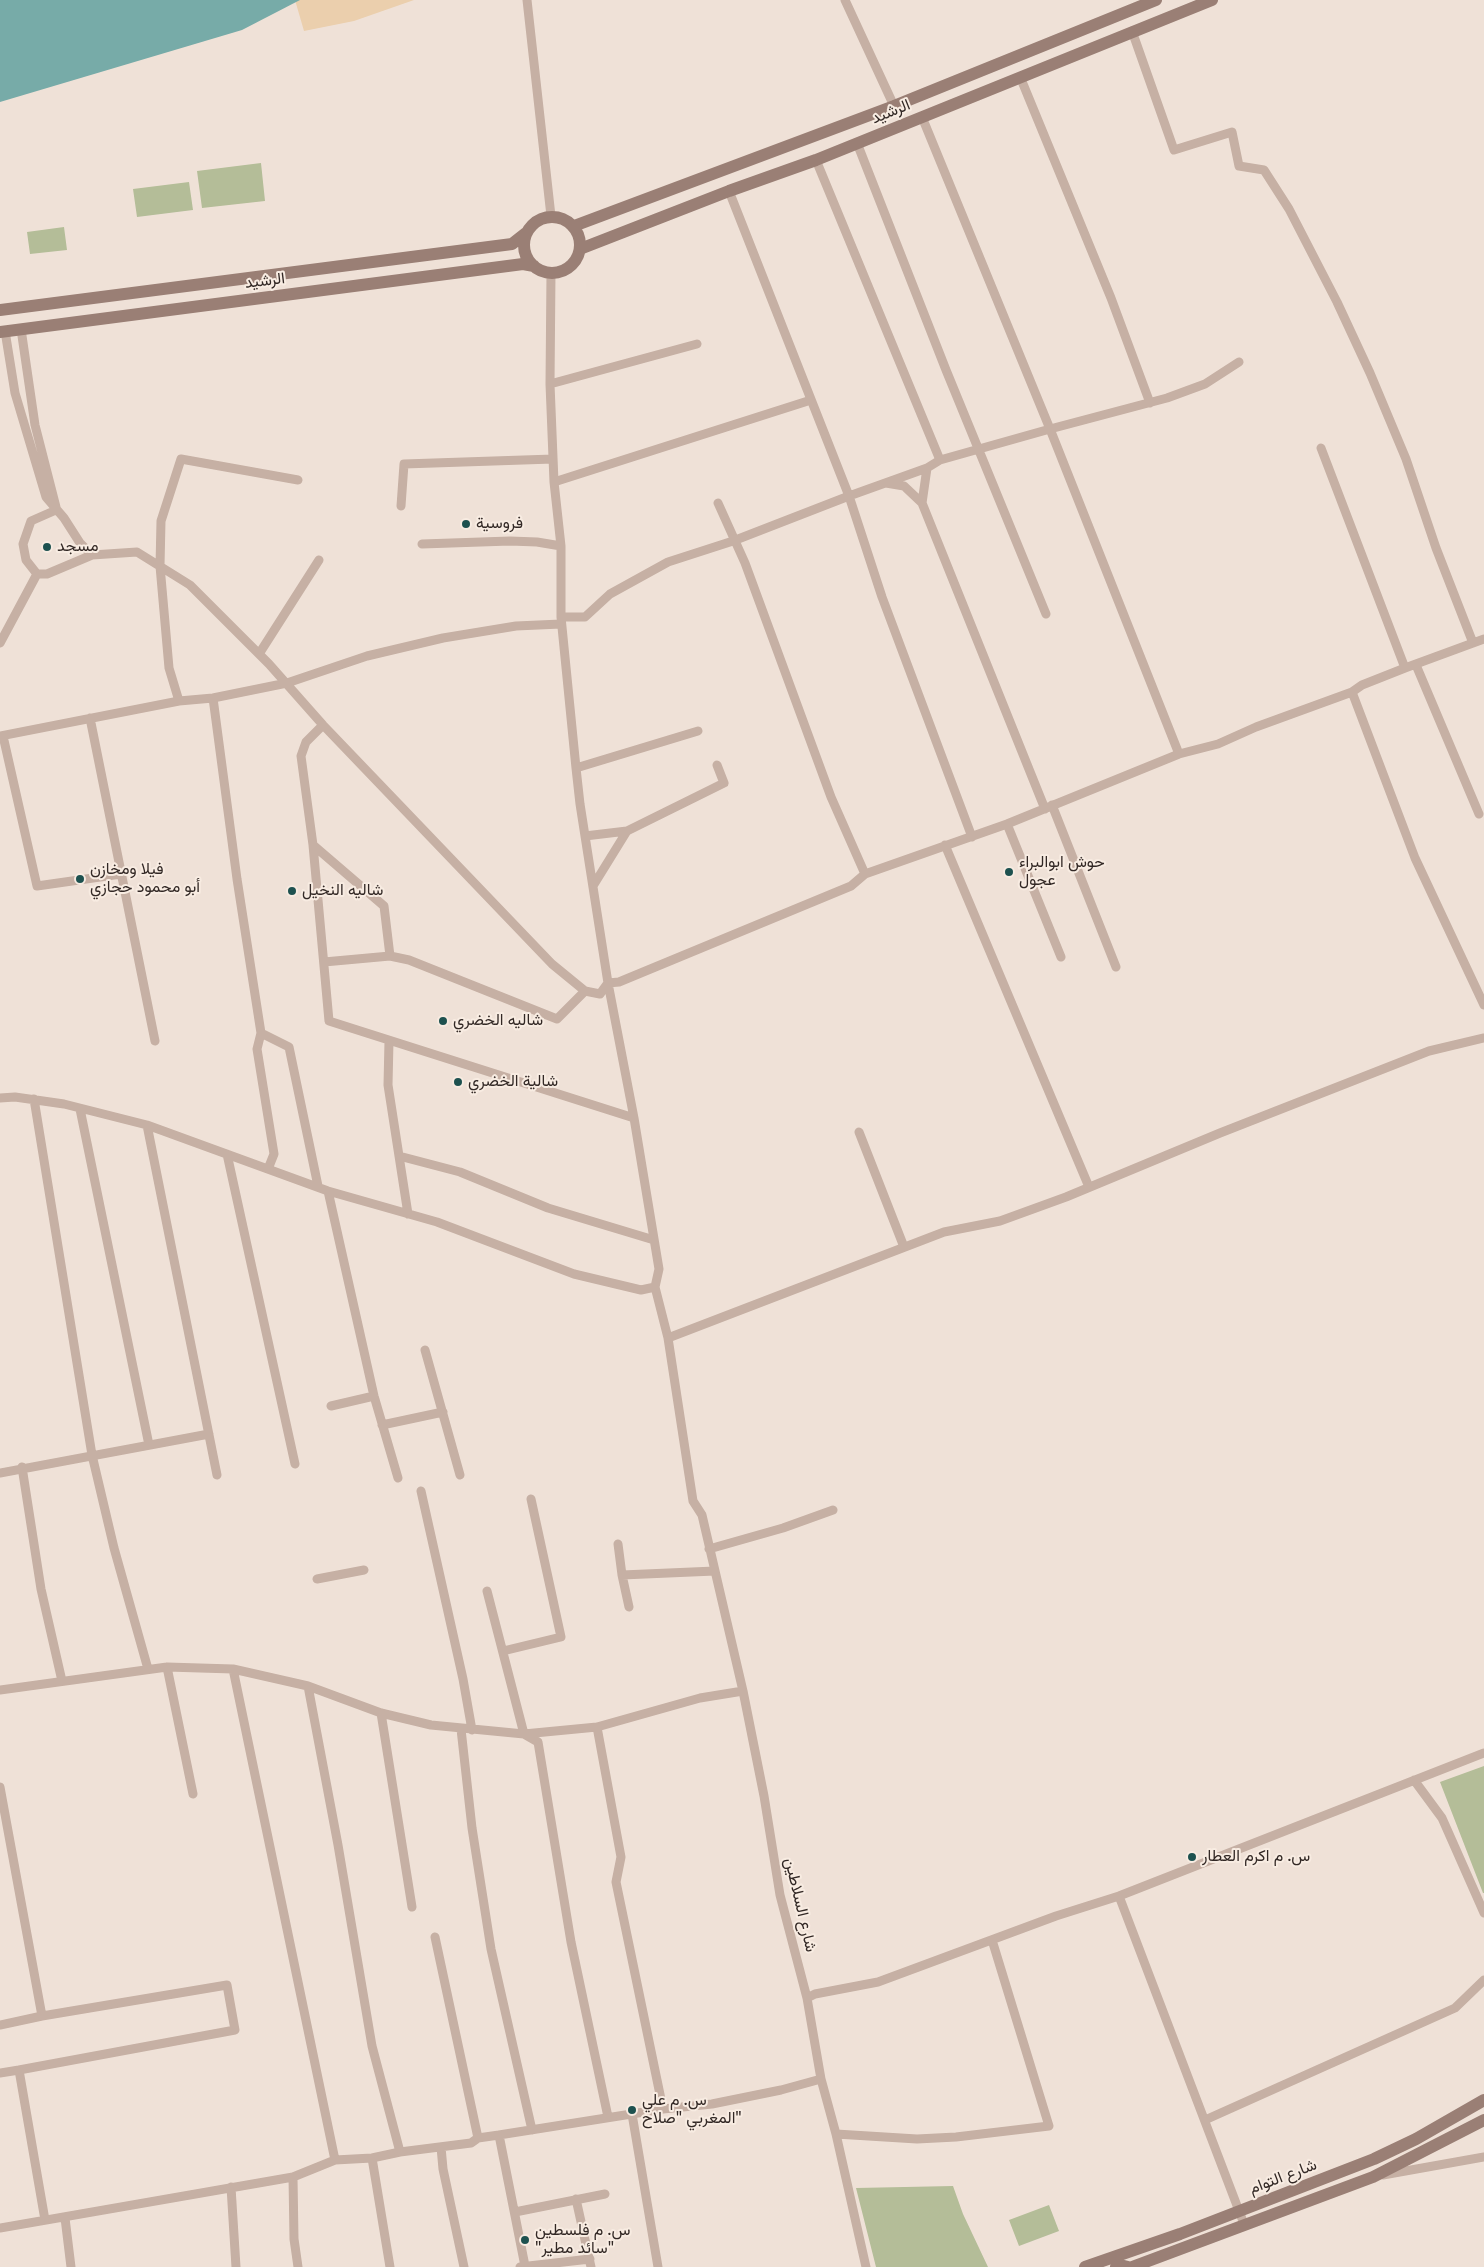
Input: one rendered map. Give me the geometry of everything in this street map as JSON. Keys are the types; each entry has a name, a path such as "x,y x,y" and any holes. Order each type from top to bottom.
{"main road":[{"name":"الرشيد","path":"574,226 894,106 1156,0"},
{"name":"الرشيد","path":"580,249 729,191 816,160 1021,79 1132,31 1212,0"},
{"path":"551,216 560,217 574,226 581,241 580,249 578,257 567,269 551,273 534,266 526,255 524,248 526,233 536,221 551,216"},
{"name":"الرشيد","path":"0,310 512,244 526,233"},
{"name":"الرشيد","path":"3,332 523,264 534,266"},
{"name":"شارع التوام","path":"1085,2267 1374,2159 1416,2139 1484,2100"},
{"name":"شارع التوام","path":"1116,2267 1120,2265 1133,2267 1373,2176 1484,2120"}],"street":[{"path":"527,0 551,216"},
{"path":"844,0 894,106"},
{"path":"1132,31 1174,150 1232,132 1239,166 1264,170 1288,208 1338,302 1370,373 1406,459 1436,548 1473,642"},
{"path":"1021,79 1110,298 1150,403"},
{"path":"922,117 1050,429 1179,754"},
{"path":"858,143 946,370 1046,614"},
{"path":"816,160 940,460"},
{"path":"729,191 848,496 882,597 972,836"},
{"path":"0,1098 64,1104 147,1126 328,1191 437,1222 574,1274 641,1290 655,1287 659,1269 634,1118 608,983 576,768 561,620 561,546 554,482 550,384 551,273"},
{"path":"21,329 35,424 56,510"},
{"path":"3,332 15,393 46,497 92,556"},
{"path":"550,384 697,344"},
{"path":"121,874 37,886 2,736 179,701 213,698 287,683 367,656 443,638 585,617 610,594 668,562 733,541 848,496 927,468 940,460 1150,403 1205,384 1240,362"},
{"path":"554,482 811,400"},
{"path":"1321,448 1405,668"},
{"path":"179,701 169,668 160,566 161,521 181,459 298,480"},
{"path":"402,506 404,464 553,459"},
{"path":"922,503 927,468"},
{"path":"886,483 904,486 922,503 1116,967"},
{"path":"718,503 733,541 745,563 831,797 865,874"},
{"path":"37,574 26,560 23,544 31,521 56,510"},
{"path":"422,544 510,541 537,542 561,546"},
{"path":"37,574 47,574 92,556 137,552 190,585 287,683 323,725 552,964 585,991 600,994 608,983 619,982 851,886 865,874 1006,824 1179,754 1218,744 1256,727 1352,692 1362,685 1405,668 1484,639"},
{"path":"259,654 319,560"},
{"path":"0,643 37,574"},
{"path":"1416,665 1479,814"},
{"path":"1352,692 1415,858 1484,1005"},
{"path":"213,698 236,879 261,1033 257,1049 274,1154 268,1169"},
{"path":"90,718 155,1041"},
{"path":"323,725 306,742 301,756 313,845 329,1020 388,1041 634,1118"},
{"path":"576,768 698,731"},
{"path":"585,836 627,831 724,783 717,765"},
{"path":"1006,824 1061,957"},
{"path":"593,886 627,831"},
{"path":"313,845 384,906 390,956"},
{"path":"944,845 1089,1186"},
{"path":"324,962 390,956 409,960 557,1019 585,991"},
{"path":"261,1033 289,1048 318,1186"},
{"path":"668,1338 944,1232 1000,1221 1429,1051 1484,1038"},
{"path":"388,1041 388,1084 408,1214"},
{"path":"34,1100 92,1455 114,1548 148,1669"},
{"path":"80,1109 149,1445"},
{"path":"147,1126 217,1475"},
{"path":"859,1132 904,1247"},
{"path":"227,1154 295,1464"},
{"path":"399,1156 460,1172 548,1208 654,1240"},
{"path":"328,1191 374,1396 398,1478"},
{"name":"شارع السلاطين","path":"655,1287 668,1338 692,1501 702,1515 716,1571 764,1796 780,1895 807,1998 821,2079 836,2134 866,2267"},
{"path":"425,1350 460,1475"},
{"path":"331,1406 374,1396"},
{"path":"382,1425 443,1412"},
{"path":"0,1473 22,1467 209,1434"},
{"path":"22,1467 40,1590 62,1680"},
{"path":"421,1491 463,1679 472,1730"},
{"path":"502,1651 561,1637 532,1499"},
{"path":"709,1548 783,1528 833,1510"},
{"path":"618,1544 629,1607"},
{"path":"317,1579 364,1570"},
{"path":"622,1575 716,1571"},
{"path":"487,1591 524,1734 538,1742 571,1942 608,2117"},
{"path":"167,1667 193,1794"},
{"path":"0,1690 167,1667 233,1669 308,1686 381,1713 431,1725 524,1734 597,1727 700,1698 743,1691"},
{"path":"233,1669 335,2160"},
{"path":"308,1686 338,1845 372,2046 400,2152"},
{"path":"381,1713 412,1907"},
{"path":"597,1727 621,1857 616,1882 663,2109"},
{"path":"461,1729 472,1828 491,1949 532,2130"},
{"path":"807,1998 815,1994 878,1982 1119,1896 1484,1753"},
{"path":"1414,1780 1442,1818 1484,1913"},
{"path":"0,1786 42,2016"},
{"path":"1119,1896 1244,2224"},
{"path":"435,1938 478,2138"},
{"path":"836,2134 917,2139 956,2137 1049,2126 992,1940"},
{"path":"1205,2120 1455,2008 1484,1980"},
{"path":"0,2025 42,2016 227,1985 234,2030 0,2073"},
{"path":"19,2070 45,2220"},
{"path":"0,2228 293,2177 335,2160 372,2158 400,2152 471,2143 478,2138 499,2134 663,2109 712,2104 745,2098 821,2079"},
{"path":"632,2114 658,2267"},
{"path":"499,2134 522,2266 590,2263 576,2200"},
{"path":"441,2147 443,2170 464,2267"},
{"path":"1373,2176 1484,2157"},
{"path":"372,2158 390,2267"},
{"path":"293,2177 294,2239 298,2267"},
{"path":"231,2187 236,2267"},
{"path":"514,2212 605,2194"},
{"path":"65,2218 71,2267"}],"green space":[{"path":"261,163 265,201 202,208 197,171"},
{"path":"189,182 193,210 137,217 133,189"},
{"path":"64,227 67,250 30,254 27,232"},
{"path":"1484,1766 1484,1893 1483,1893 1440,1782"},
{"path":"953,2186 963,2214 988,2267 876,2267 856,2188"},
{"path":"1049,2205 1059,2231 1019,2246 1009,2220"}],"sand":[{"path":"295,0 414,0 354,21 304,31"}],"water":[{"path":"0,0 300,0 242,30 0,102"}],"place":[{"name":"فروسية","path":"466,524"},
{"name":"مسجد","path":"47,547"},
{"name":"حوش ابوالبراء عجول","path":"1009,872"},
{"name":"فيلا ومخازن أبو محمود حجازي","path":"80,879"},
{"name":"شاليه النخيل","path":"292,891"},
{"name":"شاليه الخضري","path":"443,1021"},
{"name":"شالية الخضري","path":"458,1082"},
{"name":"س. م اكرم العطار","path":"1192,1857"},
{"name":"س. م علي المغربي \"صلاح\"","path":"632,2110"},
{"name":"س. م فلسطين \"سائد مطير\"","path":"525,2240"}]}
